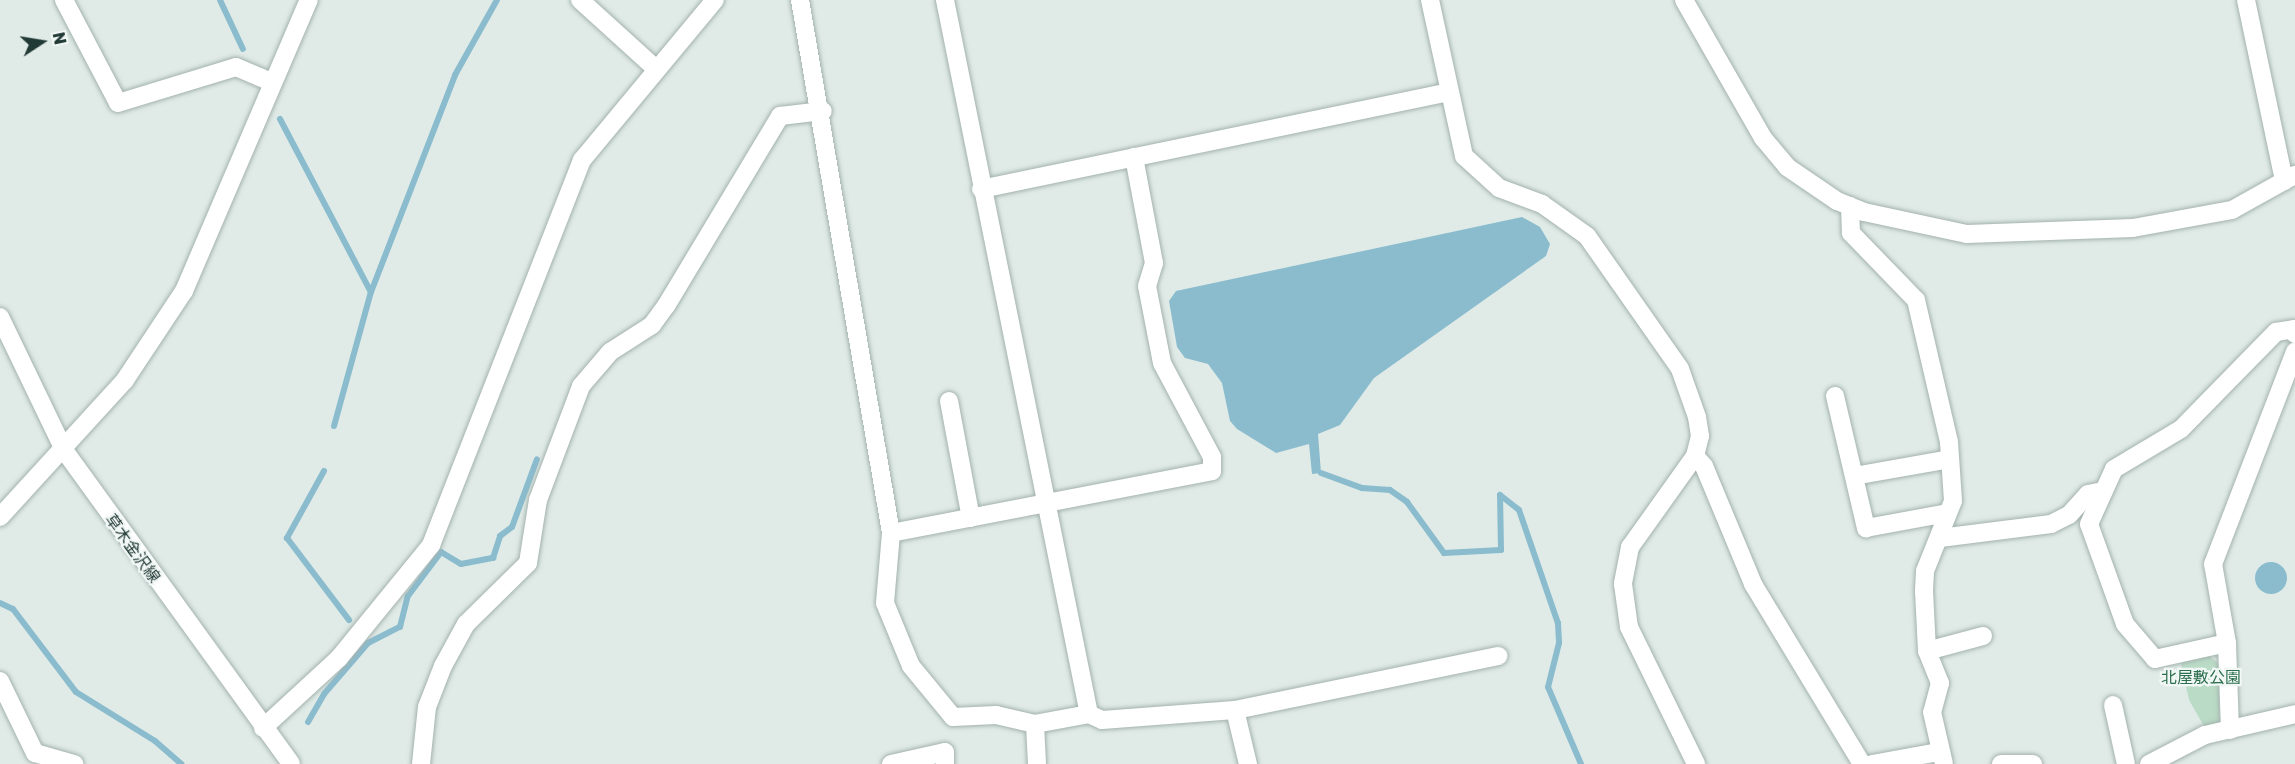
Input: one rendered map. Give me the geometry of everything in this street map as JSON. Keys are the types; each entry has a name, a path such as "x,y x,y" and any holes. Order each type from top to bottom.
{"street":[{"path":"64,0 118,103 236,67 271,82"},
{"path":"0,517 64,450 125,380 184,291 271,82 309,0"},
{"path":"580,0 655,68"},
{"path":"263,729 339,658 430,545 564,196 597,136 715,0"},
{"path":"800,0 823,111 891,533 885,603 911,666 953,717 996,715 1035,724 1089,714 1102,720 1235,710 1499,656"},
{"path":"945,0 981,189 1089,714"},
{"path":"1430,0 1461,146 1478,172 1499,188 1559,213 1608,260 1680,369 1697,417 1700,436 1695,456 1630,547 1623,584 1629,627 1696,764"},
{"path":"1684,0 1763,138 1787,167 1850,206 1967,234 2133,228 2232,210 2290,178 2246,0"},
{"path":"981,189 1449,92"},
{"path":"422,764 427,707 443,666 466,624 528,563 538,500 581,386 609,352 652,324 666,306 780,116 823,111"},
{"path":"891,533 1212,471 1212,457 1162,363 1147,286 1154,263 1134,157"},
{"path":"1850,206 1851,233 1916,300 1950,459 1953,501 1925,571 1927,651 1940,683 1933,699 1941,758 1872,764"},
{"name":"草木金沢線","path":"0,317 64,450 263,729 291,764"},
{"path":"2227,642 2155,659 2125,624 2092,543 2089,524 2114,469 2181,429 2276,332 2294,329 2295,334"},
{"path":"2230,730 2227,642 2213,564 2295,351"},
{"path":"1835,396 1866,528 1948,513"},
{"path":"949,400 971,518"},
{"path":"1695,456 1704,466 1753,584 1862,764"},
{"path":"1854,476 1950,459"},
{"path":"1940,538 2051,524 2069,515 2088,494 2103,491"},
{"path":"1927,651 1983,636"},
{"path":"0,681 35,753 74,764"},
{"path":"2113,705 2126,764"},
{"path":"1235,710 1248,764"},
{"path":"2149,764 2185,746 2230,730 2295,714"},
{"path":"1035,724 1037,764"},
{"path":"2174,764 2185,746"},
{"path":"891,764 945,752 945,764"},
{"path":"2001,764 2033,764"}],"green space":[{"name":"北屋敷公園","path":"2209,656 2218,663 2220,723 2205,728 2189,700 2181,663"}],"water":[{"path":"1522,217 1540,227 1550,244 1546,256 1374,378 1340,425 1318,434 1321,473 1312,474 1309,444 1276,453 1237,429 1230,421 1222,383 1208,364 1185,358 1177,347 1169,301 1176,291"},
{"path":"2271,562 2283,566 2287,578 2283,590 2271,594 2259,590 2255,578 2259,566"}],"waterway":[{"path":"220,0 243,49"},
{"path":"334,426 371,292 455,75 497,0"},
{"path":"280,119 371,292"},
{"path":"308,722 324,694 368,643 400,627 408,596 441,552 461,564 493,558 500,536 512,527 537,459"},
{"path":"324,471 287,538 349,620"},
{"path":"1321,473 1362,488 1390,490 1407,502 1444,553 1501,550 1500,495 1519,510 1558,623 1559,643 1548,687 1581,764"},
{"path":"0,603 13,609 76,692 155,741 181,764"}]}
